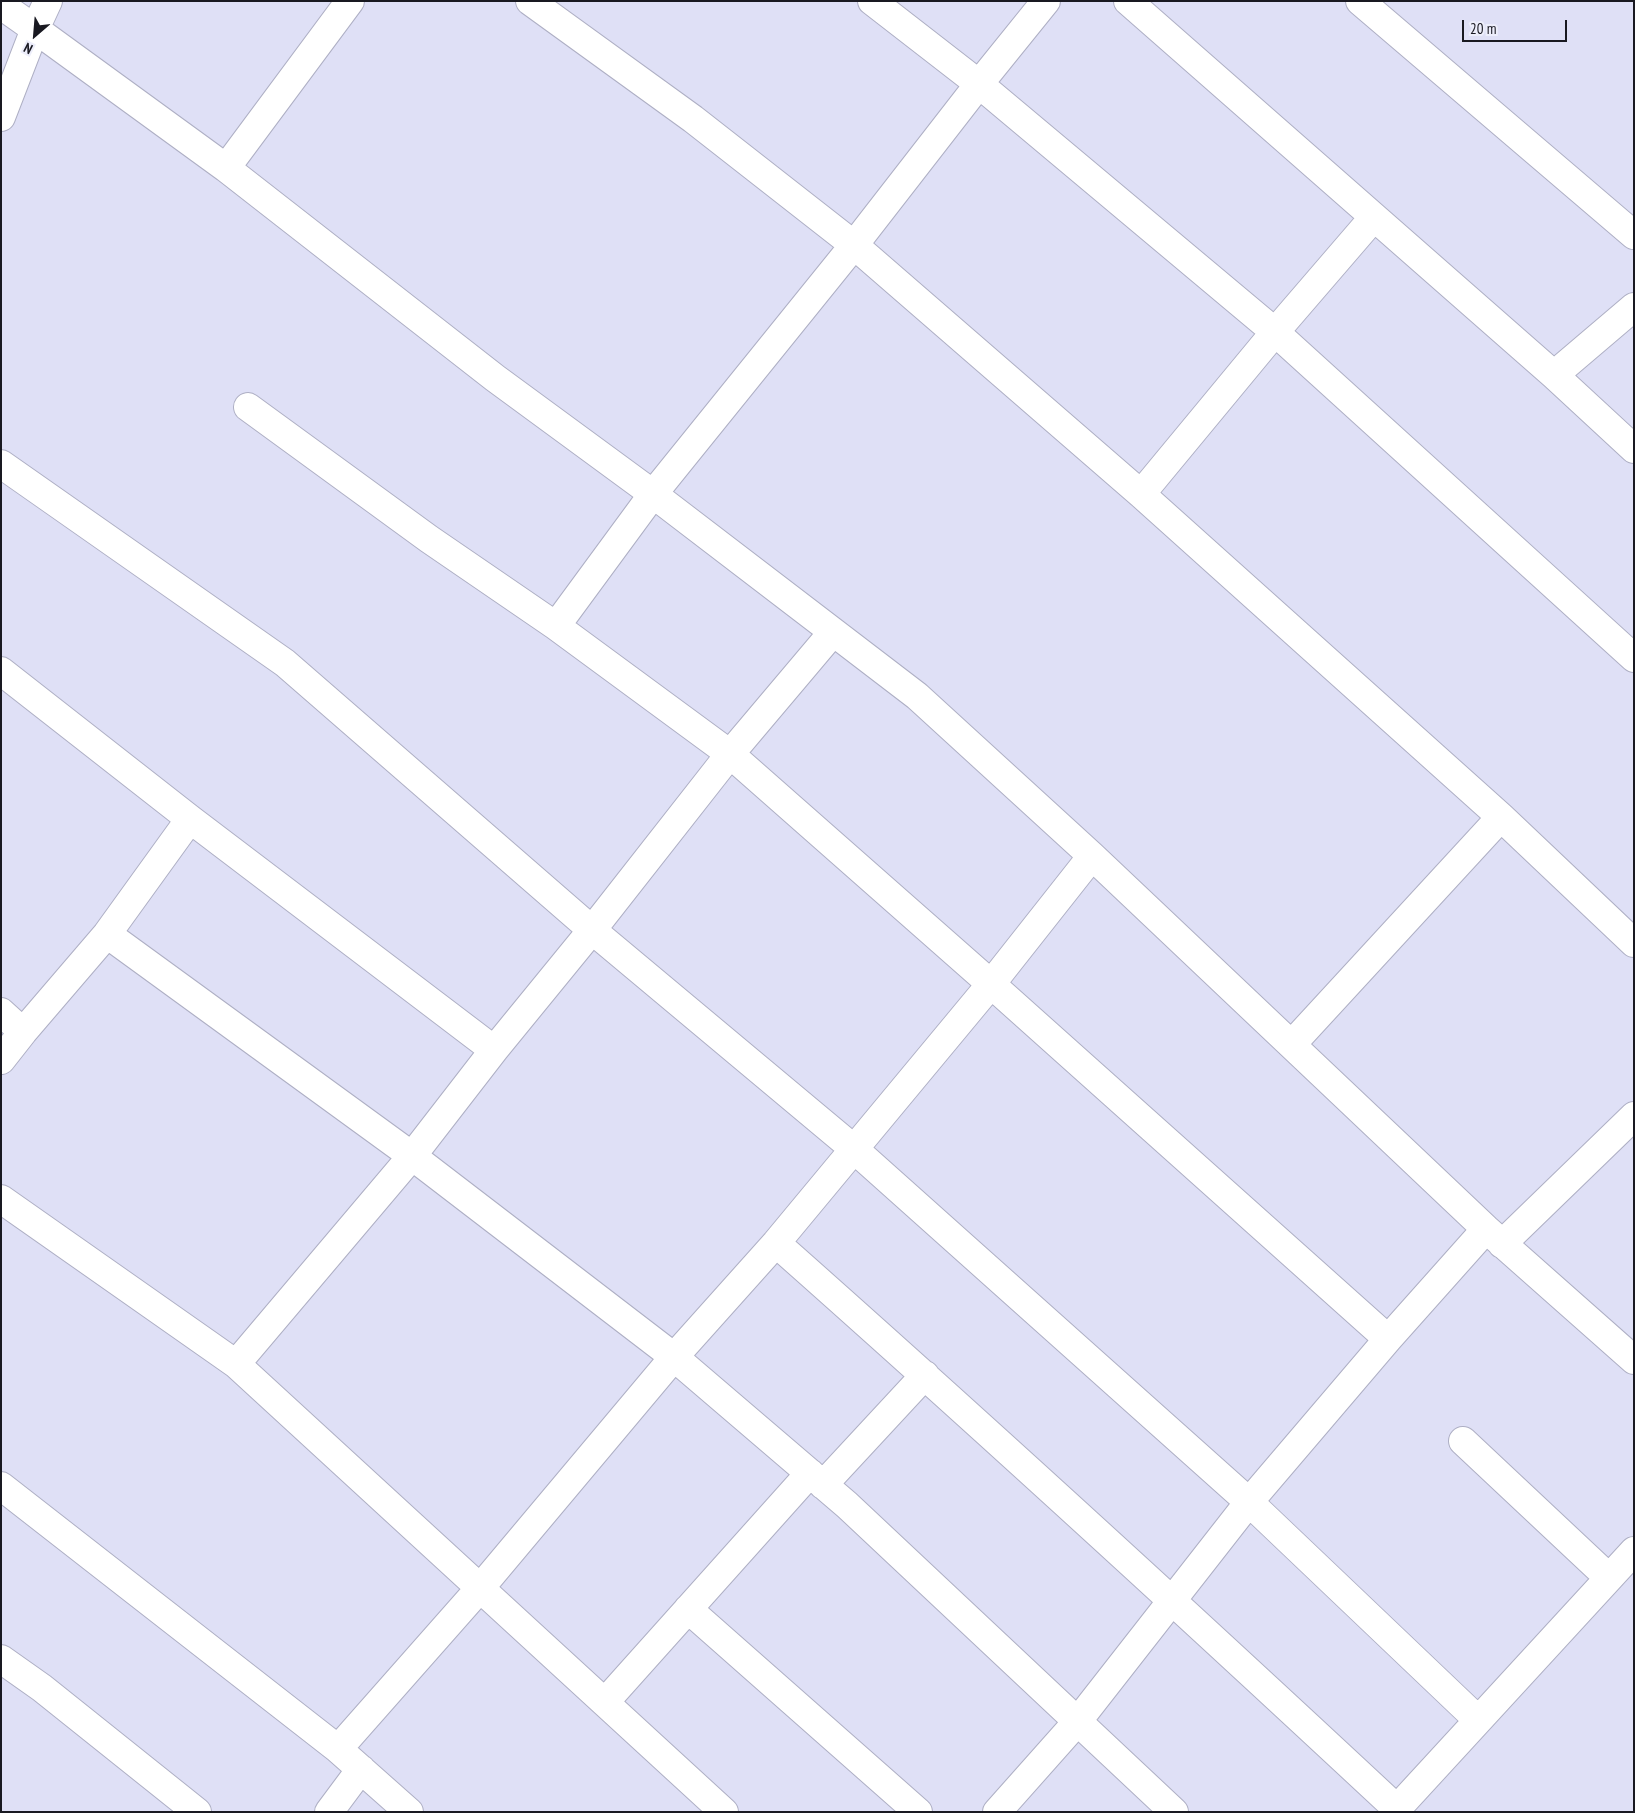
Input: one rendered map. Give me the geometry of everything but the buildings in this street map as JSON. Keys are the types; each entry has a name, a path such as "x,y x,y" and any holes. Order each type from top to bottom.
{"street":[{"path":"1,117 35,29 48,1"},
{"path":"226,168 350,1"},
{"path":"530,1 693,119 854,245 1141,494 1501,818 1634,943"},
{"path":"872,1 979,84 1275,332 1634,658"},
{"path":"556,626 653,494 854,245 1046,1"},
{"path":"1128,1 1554,375 1634,449"},
{"path":"1360,1 1634,235"},
{"path":"1,5 226,168 495,378 653,494 917,696 1092,856 1494,1237 1634,1360"},
{"path":"1141,494 1275,332 1374,217"},
{"path":"1554,375 1634,306"},
{"path":"248,407 429,539 556,626 730,754 991,984 1388,1339"},
{"path":"1,464 285,663 592,930 854,1148 1249,1502 1478,1720"},
{"path":"236,1364 412,1156 730,754 833,632"},
{"path":"1,671 190,819 494,1050"},
{"path":"1292,1044 1501,818"},
{"path":"1,1060 107,934 190,819"},
{"path":"338,1749 481,1587 674,1357 776,1243 991,984 1092,856"},
{"path":"107,934 412,1156 674,1357 847,1505 1174,1812"},
{"path":"1,1012 23,1032"},
{"path":"997,1812 1077,1722 1249,1502 1388,1339 1494,1237 1634,1116"},
{"path":"1,1199 236,1364 724,1812"},
{"path":"776,1243 1173,1600 1396,1811 1634,1550"},
{"path":"605,1702 688,1609 817,1479 925,1375"},
{"path":"1463,1441 1608,1578"},
{"path":"1,1486 338,1749 409,1812"},
{"path":"688,1609 918,1812"},
{"path":"1,1659 42,1688 198,1812"},
{"path":"329,1812 361,1769"}]}
